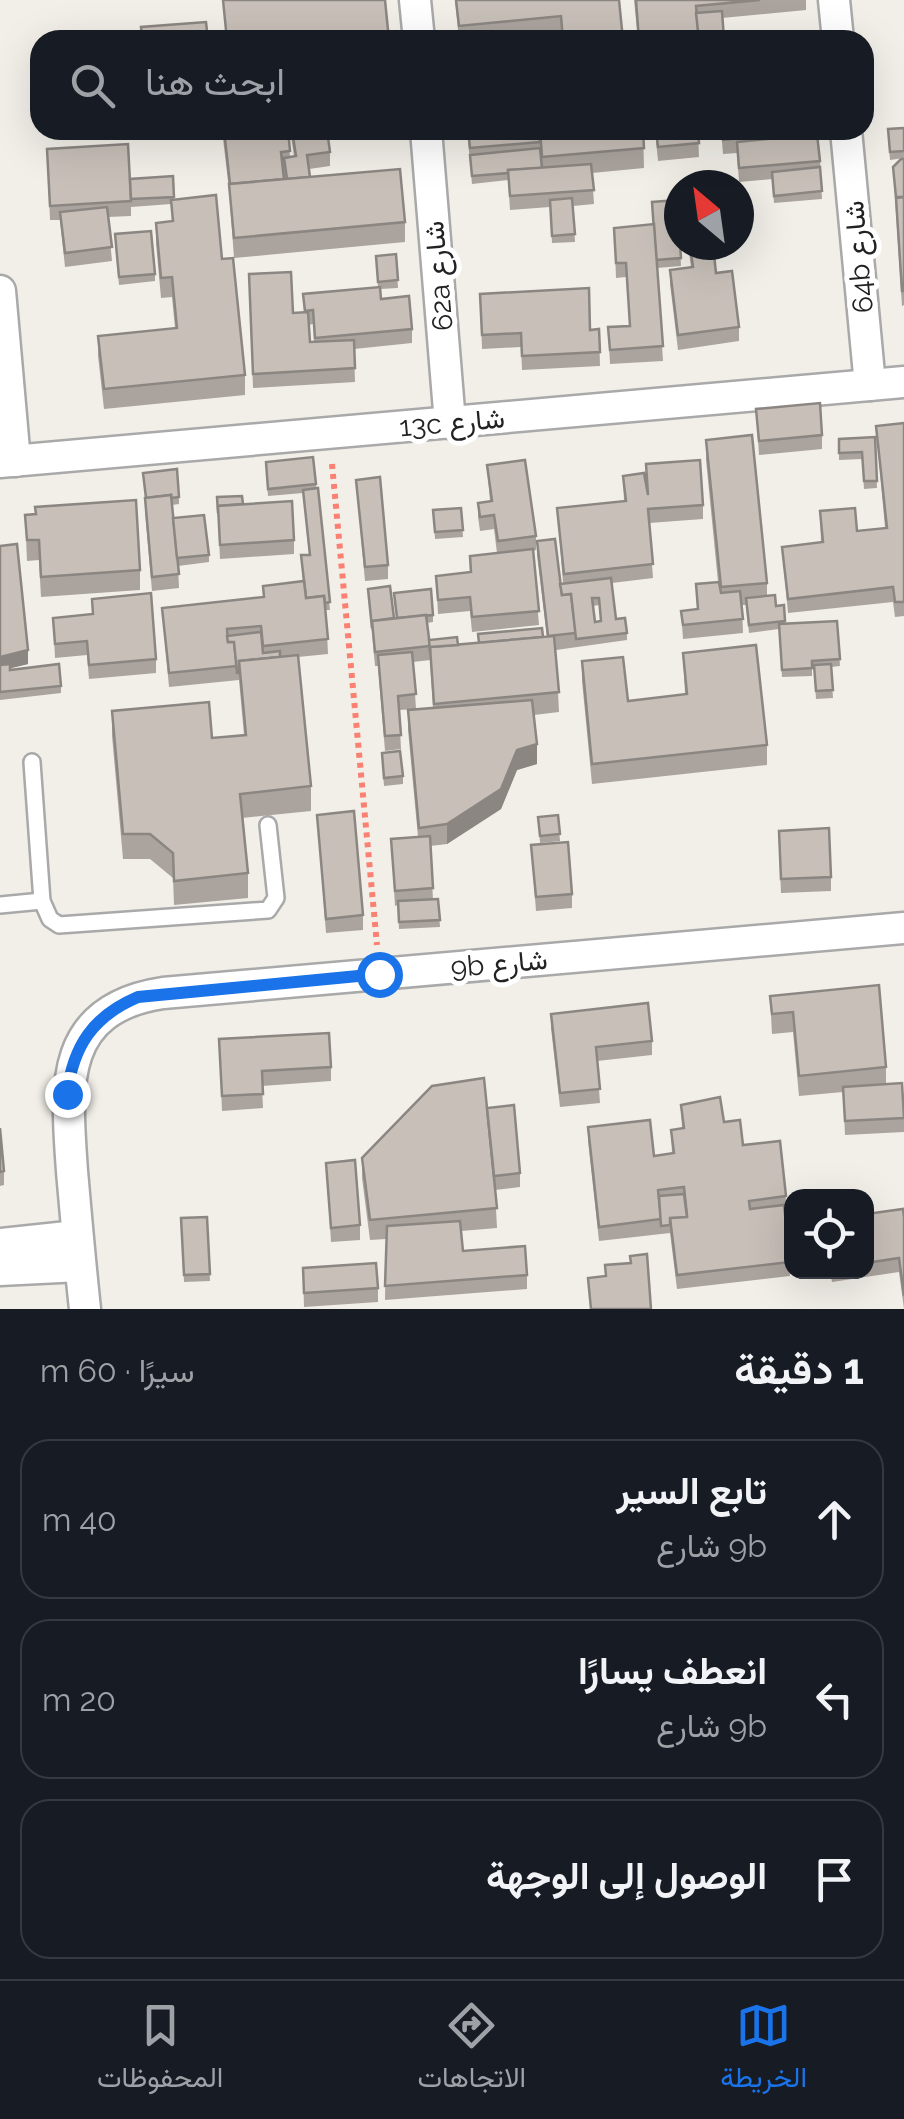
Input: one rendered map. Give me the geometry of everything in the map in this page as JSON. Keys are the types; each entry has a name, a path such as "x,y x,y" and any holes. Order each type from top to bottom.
{"street":[{"path":"415,0 418,30"},
{"path":"834,0 837,30"},
{"name":"62a شارع","path":"427,140 450,423"},
{"name":"64b شارع","path":"847,140 870,385"},
{"path":"0,291 8,462"},
{"name":"13c شارع","path":"8,462 904,382"},
{"name":"9b شارع","path":"86,1309 67,1094 74,1057 94,1024 114,1007 138,997 904,928"},
{"path":"0,1244 79,1251"},
{"path":"0,1270 79,1251"}],"lane":[{"path":"32,762 42,902 50,919 70,927 268,910 276,898 268,825"},
{"path":"0,906 42,902"}],"path":[{"path":"329,433 379,974"}],"building":[{"path":"223,0 385,0 388,30 226,30"},
{"path":"456,0 619,0 622,30 562,30 561,16 459,26"},
{"path":"636,0 760,0 696,6 698,30 638,30"},
{"path":"722,11 723,30 698,30 696,13"},
{"path":"206,22 207,30 141,30 141,27"},
{"path":"904,128 904,151 890,152 888,129"},
{"path":"225,140 289,140 290,151 281,152 284,179 230,184"},
{"path":"294,140 328,140 330,152 307,155 310,177 287,179 284,158 296,156"},
{"path":"469,140 540,140 540,142 470,148"},
{"path":"541,140 644,140 644,148 542,157"},
{"path":"657,140 699,140 699,143 658,147"},
{"path":"818,140 820,161 739,168 737,142"},
{"path":"128,144 131,201 50,206 47,149"},
{"path":"540,148 542,168 472,176 470,155"},
{"path":"901,159 904,197 896,197 893,167"},
{"path":"591,164 594,190 510,196 508,170"},
{"path":"820,167 822,191 774,196 772,172"},
{"path":"400,169 405,222 234,238 229,184"},
{"path":"173,176 174,197 131,199 130,179"},
{"path":"216,195 222,259 233,258 245,375 104,389 98,336 177,328 172,277 161,278 156,223 173,221 171,200"},
{"path":"904,197 904,291 902,291 896,198"},
{"path":"572,198 575,234 552,236 550,200"},
{"path":"664,201 664,259 656,260 652,202"},
{"path":"107,207 112,247 65,253 60,212"},
{"path":"654,224 663,346 610,350 608,327 630,326 626,263 616,263 614,228"},
{"path":"151,231 155,274 119,277 115,234"},
{"path":"396,254 398,280 378,282 376,256"},
{"path":"692,260 715,260 716,273 732,271 739,327 678,335 670,270 693,267"},
{"path":"291,272 293,313 308,312 310,342 354,340 355,368 253,374 249,274"},
{"path":"380,287 381,299 409,296 412,329 315,338 313,310 305,311 303,294"},
{"path":"589,288 590,330 599,329 600,352 522,356 521,333 482,335 480,294"},
{"path":"820,403 822,435 759,441 756,409"},
{"path":"904,423 904,602 895,602 893,587 788,599 782,547 823,542 820,511 855,508 857,531 887,528 876,426"},
{"path":"752,435 767,583 721,587 706,440"},
{"path":"875,437 877,481 864,481 862,452 839,453 839,439"},
{"path":"313,457 316,484 268,489 266,462"},
{"path":"525,460 536,536 498,541 494,515 480,517 478,503 492,501 487,465"},
{"path":"700,460 703,505 648,509 653,564 564,574 557,508 626,501 623,476 644,473 648,495 646,464"},
{"path":"177,469 179,497 146,498 143,473"},
{"path":"380,477 388,565 365,567 356,480"},
{"path":"318,488 330,602 325,603 324,596 306,598 301,555 310,555 303,490"},
{"path":"171,495 179,574 152,577 145,498"},
{"path":"242,496 243,504 218,506 218,513 217,497"},
{"path":"136,500 140,570 41,577 39,540 27,540 25,515 36,514 35,507"},
{"path":"292,501 294,540 220,545 218,506"},
{"path":"461,508 463,530 435,532 433,510"},
{"path":"204,515 209,555 177,558 173,518"},
{"path":"555,539 562,595 571,594 576,633 548,636 537,541"},
{"path":"17,544 28,650 0,657 0,546"},
{"path":"533,549 539,611 472,617 470,597 438,600 436,576 471,572 470,556"},
{"path":"611,578 616,619 625,618 627,633 576,639 571,594 562,595 560,584","holes":["592,598 599,598 601,621 595,622"]},
{"path":"304,581 306,598 324,596 328,639 263,646 261,626 227,629 228,642 234,642 237,666 169,673 162,608 264,597 263,586"},
{"path":"719,582 721,593 740,591 743,619 683,625 681,611 698,609 696,584"},
{"path":"390,586 394,618 372,621 372,628 368,589"},
{"path":"431,589 433,615 397,618 394,593"},
{"path":"151,593 156,659 89,665 87,641 55,644 53,618 93,614 92,599"},
{"path":"775,595 776,606 784,605 785,621 749,625 746,598"},
{"path":"426,615 430,646 375,652 372,621"},
{"path":"837,621 840,659 812,661 812,668 782,670 779,624"},
{"path":"542,628 543,637 479,643 478,634"},
{"path":"261,632 263,653 280,651 280,657 239,661 237,673 234,642 228,642 227,636"},
{"path":"554,636 559,692 434,704 430,647"},
{"path":"457,637 458,645 430,647 430,653 429,640"},
{"path":"756,645 767,745 592,764 582,661 623,657 628,701 687,694 683,653"},
{"path":"412,652 416,694 398,696 401,735 385,736 378,655"},
{"path":"298,655 311,786 240,794 248,873 174,881 173,853 150,834 123,834 112,711 209,702 212,738 246,735 239,661"},
{"path":"10,664 10,670 59,664 61,686 0,692 0,665"},
{"path":"831,664 833,690 816,691 814,665"},
{"path":"532,700 537,744 517,750 501,789 447,824 419,828 408,710"},
{"path":"400,751 403,776 384,778 382,753"},
{"path":"354,811 363,915 326,919 317,815"},
{"path":"558,815 560,834 540,836 538,817"},
{"path":"829,828 831,877 781,879 779,831"},
{"path":"430,836 433,888 395,891 391,839"},
{"path":"568,842 572,894 536,897 531,845"},
{"path":"438,899 440,920 399,922 398,901"},
{"path":"879,985 886,1067 799,1076 793,1012 772,1014 770,996"},
{"path":"648,1003 652,1041 596,1047 600,1089 560,1093 551,1014"},
{"path":"329,1033 331,1067 262,1071 263,1094 222,1096 219,1039"},
{"path":"484,1078 497,1208 370,1220 362,1158 432,1086"},
{"path":"902,1083 904,1118 845,1121 843,1087"},
{"path":"720,1097 724,1122 740,1120 743,1145 780,1141 784,1196 749,1201 750,1209 784,1205 784,1263 677,1275 670,1218 687,1216 684,1187 658,1190 661,1219 599,1227 588,1127 650,1120 654,1156 674,1153 671,1130 684,1128 681,1105"},
{"path":"514,1105 520,1173 494,1176 487,1108"},
{"path":"0,1128 4,1171 0,1172"},
{"path":"355,1160 360,1225 331,1228 326,1163"},
{"path":"684,1194 687,1217 670,1218 670,1225 661,1226 659,1196"},
{"path":"903,1209 904,1296 899,1258 874,1262 874,1213"},
{"path":"207,1217 210,1274 184,1275 181,1218"},
{"path":"460,1221 463,1251 525,1246 527,1275 385,1286 387,1226"},
{"path":"647,1254 651,1309 591,1309 588,1278 606,1276 605,1265 631,1263 630,1256"},
{"path":"376,1263 378,1288 304,1293 303,1268"}],"route":[{"path":"67,1094 79,1044 114,1007 138,997 379,974"}]}
